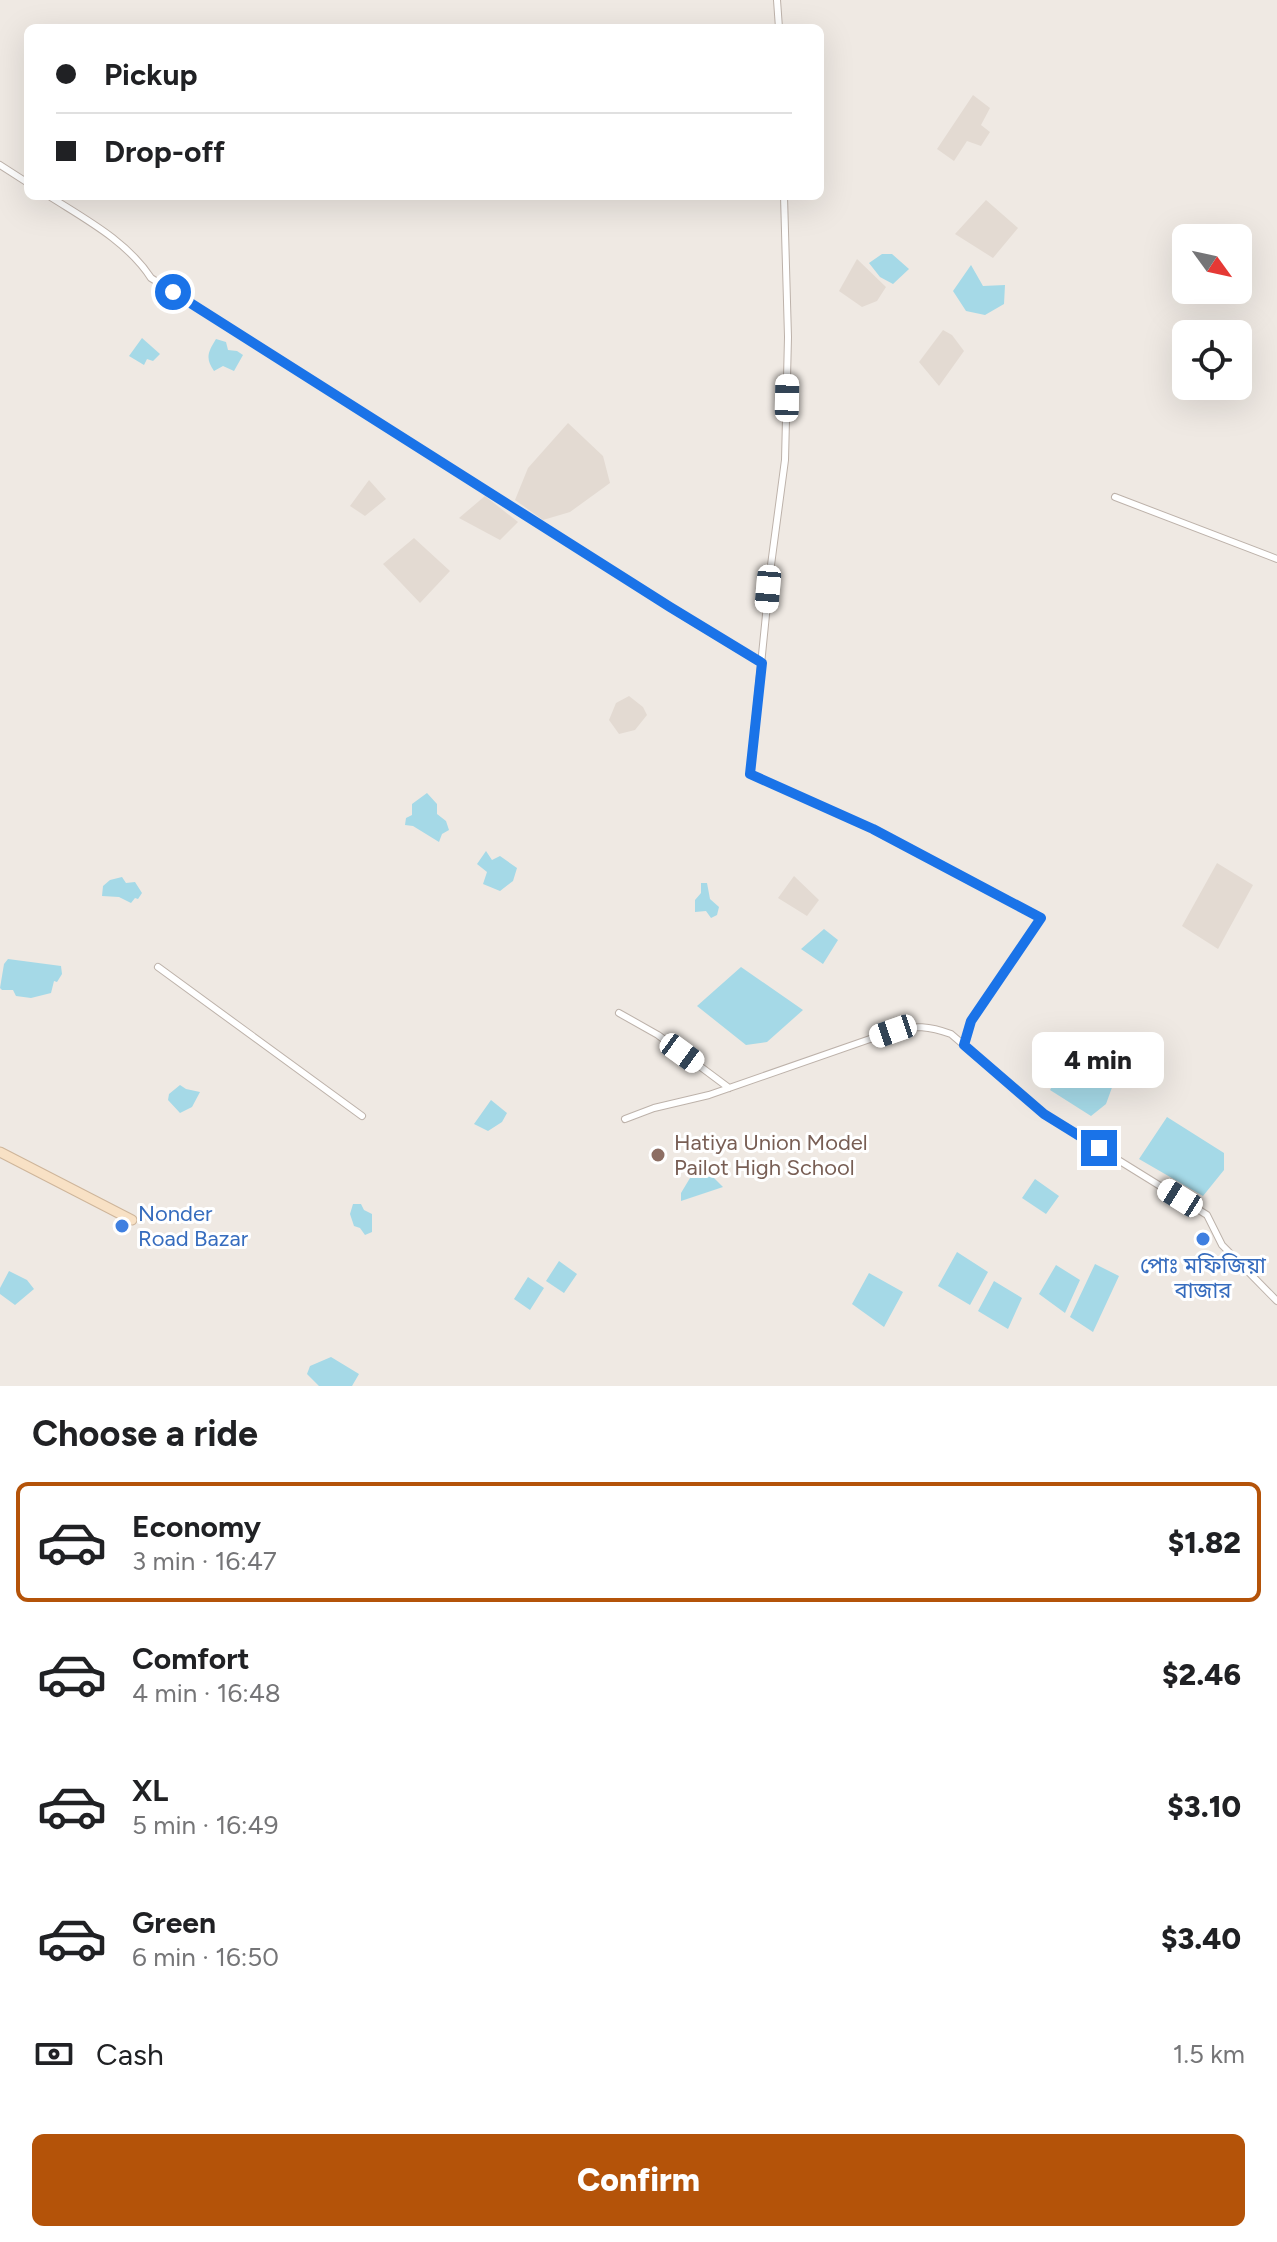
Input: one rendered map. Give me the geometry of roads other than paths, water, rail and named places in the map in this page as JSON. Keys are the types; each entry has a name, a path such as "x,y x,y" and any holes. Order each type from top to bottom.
{"street":[{"path":"777,0 779,24"},
{"path":"0,165 24,180"},
{"path":"55,200 138,258 151,278 762,663"},
{"path":"784,200 788,337 785,460 750,774 873,829 1041,918 971,1021 964,1045"},
{"path":"1115,497 1277,559"},
{"path":"158,967 362,1116"},
{"path":"619,1013 658,1035 729,1088"},
{"path":"625,1119 729,1088 915,1025 951,1034 1044,1114 1207,1215 1222,1245 1277,1301"},
{"path":"0,1152 132,1220"}],"water":[{"path":"882,254 892,254 909,269 893,284 880,277 869,263"},
{"path":"971,265 983,286 1005,285 1004,304 985,315 966,311 953,291"},
{"path":"142,338 160,354 153,361 147,359 144,365 129,356"},
{"path":"216,339 226,342 228,350 243,355 234,371 223,366 214,371 211,366 209,355"},
{"path":"427,793 437,804 437,814 446,821 449,830 442,834 439,842 413,826 405,825 406,818 412,815 412,804"},
{"path":"486,851 492,860 500,856 517,868 513,881 500,891 483,884 487,872 477,864"},
{"path":"122,877 126,883 135,882 142,893 138,899 131,903 119,897 102,896 103,886 110,880"},
{"path":"701,883 707,883 710,899 719,907 717,915 711,918 706,911 695,912 695,900 701,893"},
{"path":"824,929 838,940 823,964 801,949"},
{"path":"8,959 61,966 62,974 57,982 54,981 51,993 31,998 16,996 13,990 0,988 4,964"},
{"path":"741,967 803,1010 767,1042 746,1045 697,1006"},
{"path":"1067,1062 1114,1082 1106,1104 1091,1116 1050,1090"},
{"path":"180,1085 200,1092 192,1107 180,1113 168,1100 169,1094"},
{"path":"491,1100 507,1113 502,1122 488,1131 474,1124"},
{"path":"1167,1117 1224,1153 1224,1170 1203,1196 1139,1159"},
{"path":"699,1163 723,1187 681,1201 681,1193"},
{"path":"1035,1179 1059,1196 1046,1214 1022,1198"},
{"path":"353,1204 361,1204 364,1210 372,1214 372,1232 365,1235 354,1226 350,1214"},
{"path":"957,1252 988,1272 970,1305 938,1286"},
{"path":"559,1261 577,1274 564,1293 546,1281"},
{"path":"1095,1264 1119,1276 1093,1332 1070,1317"},
{"path":"1056,1265 1080,1280 1065,1313 1039,1294"},
{"path":"9,1271 27,1280 34,1289 15,1305 0,1294"},
{"path":"869,1273 903,1292 884,1327 852,1304"},
{"path":"528,1277 544,1288 530,1310 514,1299"},
{"path":"994,1281 1022,1298 1008,1329 978,1311"},
{"path":"331,1357 359,1374 352,1386 319,1386 307,1374 310,1366"}],"place":[{"name":"Hatiya Union Model Pailot High School","path":"658,1155"},
{"name":"Nonder Road Bazar","path":"122,1226"},
{"name":"পোঃ মফিজিয়া বাজার","path":"1203,1239"}]}
